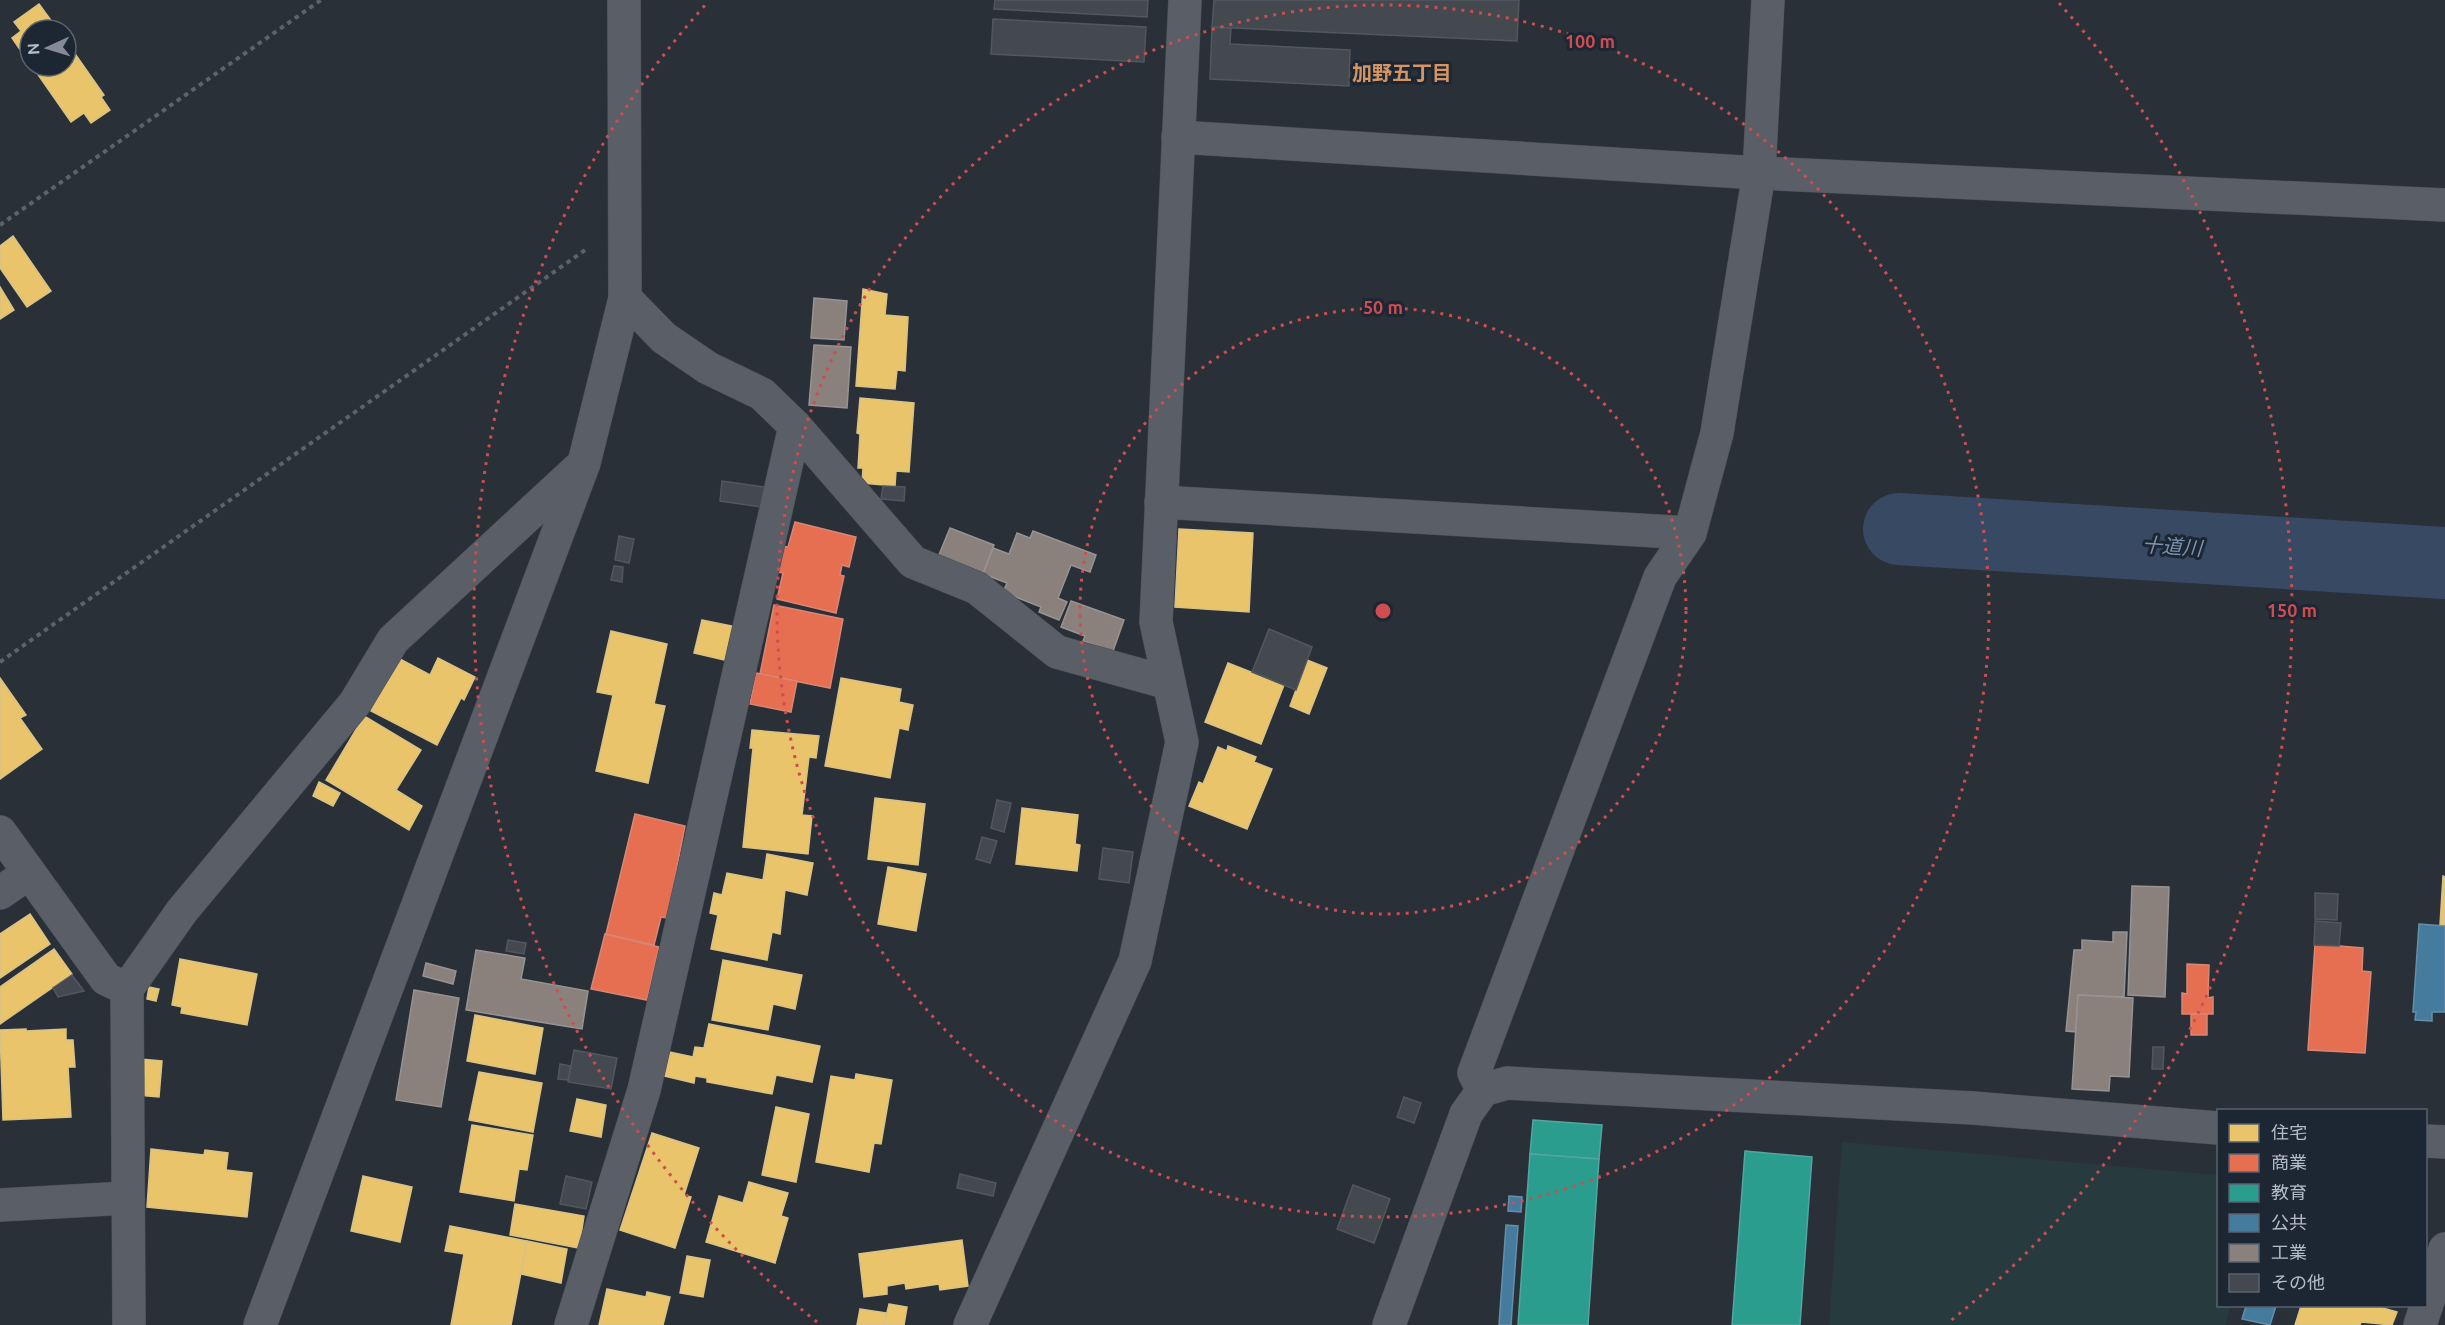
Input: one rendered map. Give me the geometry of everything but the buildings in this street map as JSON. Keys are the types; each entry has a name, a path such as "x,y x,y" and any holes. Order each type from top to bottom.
{"street":[{"path":"260,1325 584,463 625,298 624,0"},
{"path":"970,1325 1136,961 1182,742 1156,622 1185,0"},
{"path":"1484,1090 1474,1073 1660,577 1690,533 1717,433 1759,173 1768,0"},
{"path":"1178,137 1759,173 2445,205"},
{"path":"625,298 664,338 708,368 762,394 795,426 913,562 977,588 1057,652 1169,683"},
{"path":"571,1325 644,1090 795,426"},
{"path":"129,1325 127,989 182,911 355,703 393,640 584,463"},
{"path":"1161,502 1690,533"},
{"path":"0,832 106,979 127,989"},
{"path":"0,893 29,873"},
{"path":"1389,1325 1466,1114 1484,1090 1507,1083 1973,1108 2217,1128"},
{"path":"2427,1141 2445,1142"},
{"path":"0,1205 127,1198"},
{"path":"2427,1304 2445,1249"},
{"path":"2420,1325 2426,1307"}],"path":[{"path":"0,225 321,0"},
{"path":"0,662 595,243 625,228"}],"green space":[{"path":"1842,1142 2217,1175 2217,1307 2231,1307 2225,1325 1829,1325"}],"waterway":[{"name":"十道川","path":"1899,529 2445,563"}],"district":[{"name":"加野五丁目","path":"1402,72"}]}
